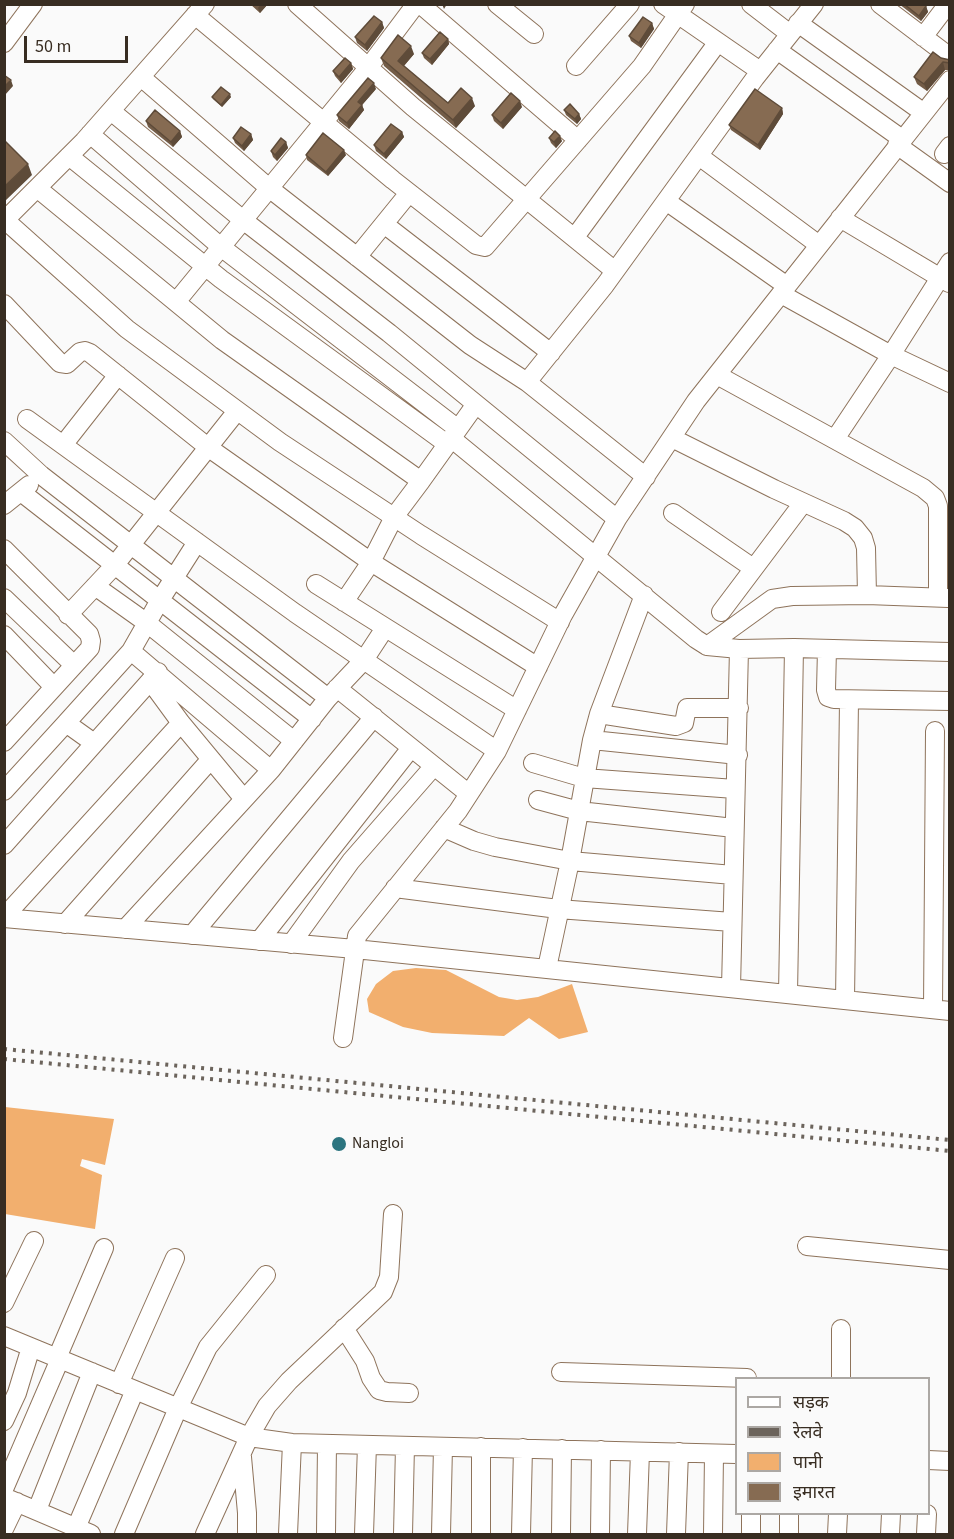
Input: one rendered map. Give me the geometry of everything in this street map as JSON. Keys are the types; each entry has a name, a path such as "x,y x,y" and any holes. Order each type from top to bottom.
{"street":[{"path":"4,43 33,4"},
{"path":"297,4 413,107 615,271"},
{"path":"176,302 418,4 578,140"},
{"path":"497,4 534,34"},
{"path":"576,66 630,4"},
{"path":"751,4 924,113"},
{"path":"527,382 615,271 760,70 814,4"},
{"path":"922,37 948,4"},
{"path":"884,6 950,57"},
{"path":"560,622 394,517 237,411 127,329 5,220 90,134 199,8 324,122 409,193 481,247 488,244 642,66 675,8 718,42 760,70"},
{"path":"575,237 718,42"},
{"path":"777,50 900,142 950,183"},
{"path":"141,77 269,188 470,345 527,382 646,477"},
{"path":"343,1038 357,936 444,828 496,751 560,622 618,519 696,401 950,81"},
{"path":"111,111 243,220 389,333 618,519"},
{"path":"90,134 221,247 707,646 739,649 950,652"},
{"path":"69,156 205,266 452,437"},
{"path":"699,156 819,245"},
{"path":"37,188 222,340 421,481"},
{"path":"357,257 409,193"},
{"path":"666,201 784,290 891,355 950,383"},
{"path":"835,440 946,274 840,218"},
{"path":"384,224 551,352"},
{"path":"4,304 60,363 67,363 80,352 85,351 209,448 371,562 538,667"},
{"path":"63,445 118,375"},
{"path":"707,646 772,599 792,596 867,595 944,597 938,506 935,498 923,488 717,375"},
{"path":"344,602 371,562 394,517 476,404"},
{"path":"68,615 158,514 237,411"},
{"path":"27,419 197,542 496,751"},
{"path":"672,438 803,503 844,520 855,528 863,538 866,548 867,595"},
{"path":"4,441 41,475 175,578 333,694 374,717 469,794"},
{"path":"41,475 10,498 114,566 312,719"},
{"path":"721,612 803,503"},
{"path":"674,513 753,568"},
{"path":"4,791 131,651 197,542"},
{"path":"4,742 90,648 92,640 89,634 7,556"},
{"path":"316,584 517,710"},
{"path":"95,586 147,622 294,741"},
{"path":"547,968 570,861 592,740 599,714 644,595"},
{"path":"4,598 74,665"},
{"path":"125,929 271,770 364,660 386,628"},
{"path":"4,635 54,687"},
{"path":"788,994 794,648"},
{"path":"731,988 739,649"},
{"path":"827,649 826,690 828,697 849,700 950,701"},
{"path":"131,651 155,677 271,770"},
{"path":"155,677 181,723 244,799"},
{"path":"4,845 155,677"},
{"path":"845,1000 849,700"},
{"path":"599,714 676,726 684,723 685,711 690,707 739,708"},
{"path":"192,935 374,717"},
{"path":"66,723 94,743"},
{"path":"4,917 181,723"},
{"path":"4,917 356,949 941,1010 935,731"},
{"path":"592,740 738,755"},
{"path":"259,941 411,748"},
{"path":"65,924 211,759"},
{"path":"533,763 585,778 735,789"},
{"path":"291,944 351,861 434,766"},
{"path":"538,800 579,811 734,828"},
{"path":"444,828 495,847 570,861 733,875"},
{"path":"394,888 558,909 732,922"},
{"path":"205,1534 249,1437 267,1406 289,1381 383,1292 389,1276 393,1214"},
{"path":"4,1303 11,1274 34,1241"},
{"path":"807,1246 950,1260"},
{"path":"4,1529 9,1496 58,1358 104,1248"},
{"path":"9,1496 84,1531 127,1387 175,1258"},
{"path":"124,1534 178,1408 208,1347 266,1275"},
{"path":"344,1328 380,1390 409,1393"},
{"path":"840,1377 842,1329"},
{"path":"4,1336 249,1437 292,1443 735,1454"},
{"path":"4,1421 17,1393 31,1347"},
{"path":"37,1510 92,1372"},
{"path":"561,1372 735,1378"},
{"path":"288,1534 292,1443"},
{"path":"326,1534 327,1444"},
{"path":"364,1534 367,1445"},
{"path":"403,1534 405,1446"},
{"path":"441,1534 443,1446"},
{"path":"481,1448 481,1534"},
{"path":"521,1534 523,1448"},
{"path":"561,1534 562,1449"},
{"path":"600,1534 601,1450"},
{"path":"637,1534 640,1452"},
{"path":"676,1534 679,1452"},
{"path":"713,1534 714,1454"},
{"path":"242,1455 247,1534"},
{"path":"930,1460 950,1461"},
{"path":"751,1515 751,1534"},
{"path":"789,1515 789,1534"},
{"path":"837,1534 838,1515"},
{"path":"890,1534 891,1515"},
{"path":"926,1534 927,1515"}],"water":[{"path":"416,968 446,970 499,997 517,1000 538,997 572,984 588,1032 559,1039 529,1018 504,1036 432,1033 403,1027 369,1012 367,999 376,984 393,971"},
{"path":"5,1107 114,1119 105,1165 82,1159 80,1166 102,1175 95,1229 5,1214"}],"building":[{"path":"904,4 924,4 926,6 919,16"},
{"path":"374,16 382,22 365,45 355,37"},
{"path":"643,17 652,23 639,43 629,36"},
{"path":"440,32 448,39 430,59 422,53"},
{"path":"398,35 411,46 398,61 448,103 461,88 472,98 453,120 381,58"},
{"path":"933,52 941,58 950,60 950,63 943,62 924,84 914,77"},
{"path":"345,58 351,63 339,77 333,71"},
{"path":"4,75 11,80 4,87"},
{"path":"368,78 374,83 358,102 362,105 347,123 337,115"},
{"path":"221,87 230,94 221,105 212,97"},
{"path":"755,89 782,108 758,145 729,125"},
{"path":"511,93 520,101 501,123 492,115"},
{"path":"570,104 579,114 575,119 564,110"},
{"path":"155,110 180,131 171,142 146,121"},
{"path":"391,124 402,132 384,154 374,145"},
{"path":"241,127 251,134 242,146 233,138"},
{"path":"555,131 560,136 554,142 549,138"},
{"path":"323,133 344,150 326,172 306,155"},
{"path":"281,138 286,142 275,155 271,151"},
{"path":"4,140 28,164 4,187"}],"railway":[{"path":"4,1049 950,1140"},
{"path":"4,1059 950,1151"}],"place":[{"name":"Nangloi","path":"339,1144"}]}
